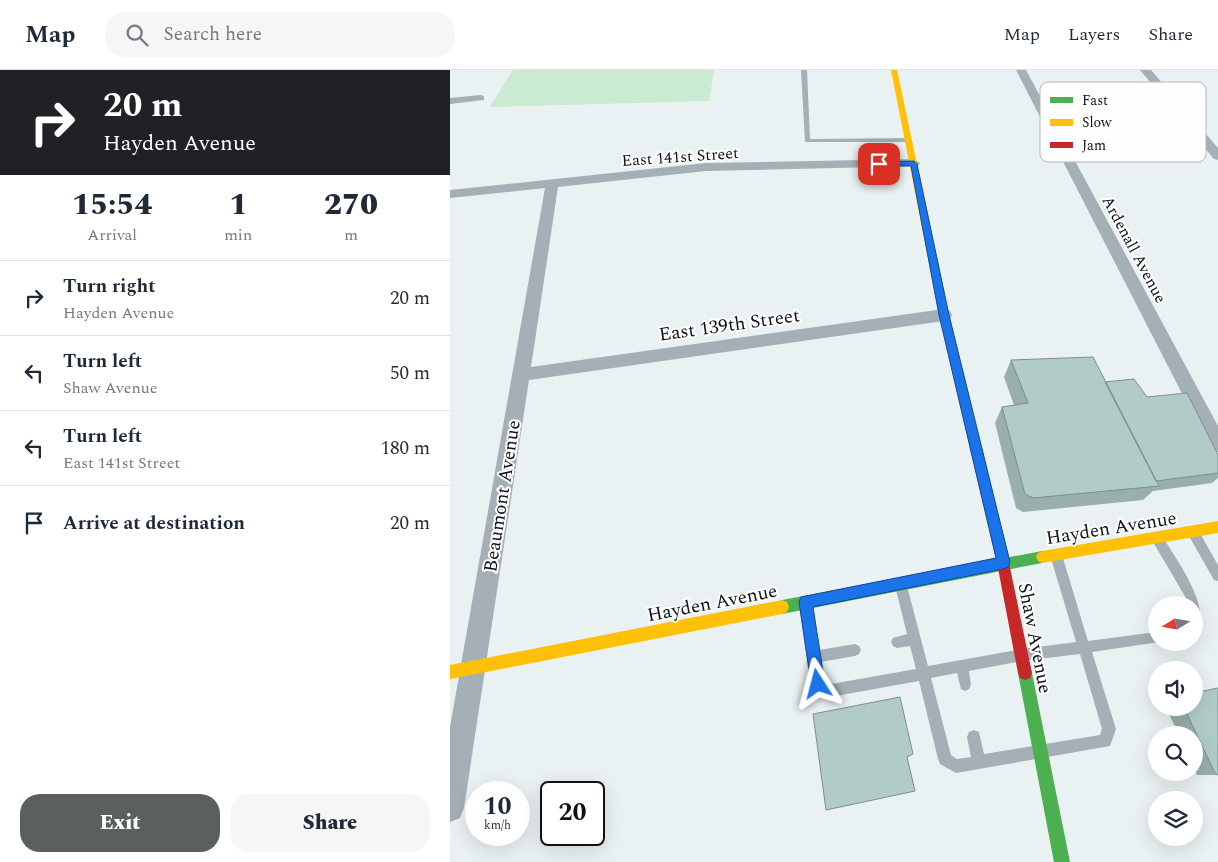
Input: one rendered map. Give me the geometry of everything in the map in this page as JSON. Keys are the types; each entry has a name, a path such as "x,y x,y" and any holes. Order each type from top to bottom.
{"main road":[{"name":"Shaw Avenue","path":"894,70 944,315 1003,562 1062,862"},
{"name":"Hayden Avenue","path":"450,672 1003,562 1218,527"}],"street":[{"name":"Ardenall Avenue","path":"1021,70 1040,106"},
{"path":"1145,70 1155,82"},
{"path":"450,101 480,98"},
{"path":"1206,142 1218,156"},
{"name":"Ardenall Avenue","path":"1069,162 1218,444"},
{"name":"East 141st Street","path":"450,194 706,167 914,164"},
{"name":"Beaumont Avenue","path":"450,808 552,183"},
{"name":"East 139th Street","path":"520,375 944,315"}],"lane":[{"path":"804,70 807,141 909,140"},
{"path":"1192,531 1218,576"},
{"path":"1156,537 1191,596"},
{"path":"900,583 944,758 956,766 1105,741 1109,729 1056,554"},
{"path":"805,602 818,684 830,691 1022,655 1148,639"},
{"path":"898,642 914,639"},
{"path":"813,657 854,650"},
{"path":"962,666 965,685"},
{"path":"974,736 978,762"}],"green space":[{"path":"513,70 714,70 709,101 490,107"}],"building":[{"path":"1093,357 1159,486 1033,498 1025,494 1002,407 1028,403 1011,360"},
{"path":"1134,379 1147,397 1187,393 1218,455 1218,473 1156,481 1105,382"},
{"path":"1218,688 1218,774 1216,775 1203,748 1203,726 1193,726 1188,716 1203,716 1203,691"},
{"path":"900,697 913,754 907,757 915,791 826,810 813,714"}],"traffic: fast":[{"path":"782,607 1042,557"},
{"path":"1025,673 1062,862"}],"traffic: slow":[{"path":"894,70 944,315 976,448"},
{"path":"1042,557 1218,527"},
{"path":"450,672 782,607"}],"traffic: jam":[{"path":"976,448 1003,563 1025,673"}],"route":[{"path":"818,684 805,602 1003,562 944,315 914,164 879,164"}]}
